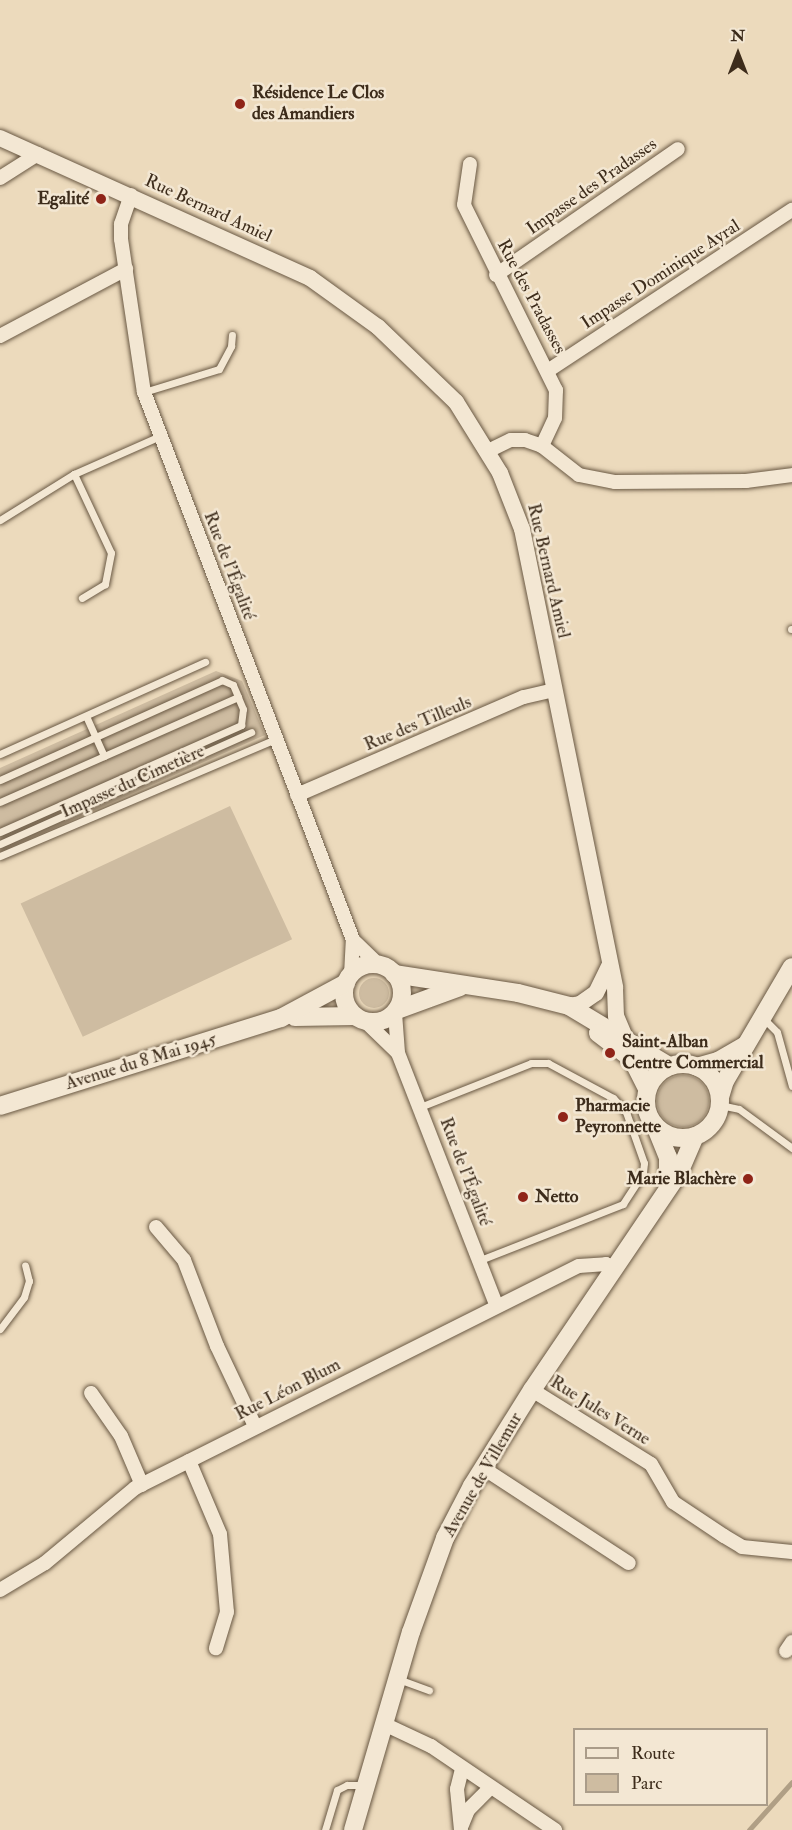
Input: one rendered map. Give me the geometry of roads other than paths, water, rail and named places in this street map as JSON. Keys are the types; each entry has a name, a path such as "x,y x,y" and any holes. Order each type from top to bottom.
{"main road":[{"path":"460,987 396,1011 381,1021 360,1019 345,1001 348,979 363,966 460,987 518,993 561,1005 625,1037 669,1066 697,1066 718,1061 747,1044"},
{"path":"656,1128 674,1137 695,1137 712,1125 720,1101 747,1044 764,1019 792,967"},
{"path":"386,970 402,995 396,1011"},
{"name":"Avenue du 8 Mai 1945","path":"281,1018 348,979"},
{"path":"561,1005 632,1059 647,1089"},
{"name":"Avenue du 8 Mai 1945","path":"0,1106 281,1018 327,1013 360,1019"},
{"path":"668,1185 668,1157 646,1110 647,1089 652,1079 669,1066"},
{"path":"697,1066 713,1079 720,1101"},
{"name":"Avenue de Villemur","path":"353,1830 397,1679 438,1556 483,1468 668,1185 679,1173 695,1137"}],"street":[{"name":"Rue Bernard Amiel","path":"0,138 38,153 310,278 368,320 418,363 456,402 488,452 522,529 615,988 616,1016 625,1037"},
{"name":"Impasse des Pradasses","path":"496,275 678,150"},
{"path":"0,178 38,153"},
{"name":"Rue des Pradasses","path":"470,164 464,205 496,275 549,370 558,401 542,447"},
{"name":"Rue de l'Égalité","path":"131,195 121,224 144,392 353,940 386,970"},
{"name":"Impasse Dominique Ayral","path":"549,370 792,210"},
{"path":"0,336 126,269"},
{"path":"488,452 511,440 542,447 579,475 615,482 746,481 792,475"},
{"name":"Rue des Tilleuls","path":"297,795 524,697 555,690"},
{"name":"Rue de l'Égalité","path":"348,979 353,940"},
{"path":"561,1005 580,1004 596,993 609,966"},
{"name":"Rue de l'Égalité","path":"396,1011 398,1053 496,1305"},
{"name":"Rue de l'Égalité","path":"360,1019 398,1053"},
{"path":"156,1227 184,1260 217,1346 255,1426"},
{"name":"Rue Léon Blum","path":"0,1590 45,1563 142,1485 496,1305 579,1266 606,1264 613,1269"},
{"name":"Rue Jules Verne","path":"532,1390 651,1464 673,1502 742,1547 792,1552"},
{"path":"91,1393 121,1436 142,1485"},
{"path":"189,1461 220,1534 227,1612 216,1648"},
{"path":"483,1468 629,1563"},
{"path":"384,1724 430,1746 555,1830"},
{"path":"462,1769 457,1789 462,1829"},
{"path":"462,1829 468,1810 490,1788"}],"lane":[{"path":"144,392 219,369 231,346 232,335"},
{"path":"0,520 74,474 160,436"},
{"path":"74,474 111,553 105,584 82,598"},
{"path":"0,754 205,662"},
{"path":"0,780 222,680 233,685 243,709 241,725 0,832"},
{"path":"0,802 238,697"},
{"path":"86,716 104,756"},
{"path":"0,844 251,732"},
{"name":"Impasse du Cimetière","path":"0,856 254,746 278,739"},
{"path":"125,777 129,786"},
{"path":"764,1019 777,1032 792,1086"},
{"path":"420,1107 531,1063 548,1063 613,1098 626,1112 644,1163 643,1173 623,1204 480,1260"},
{"path":"720,1101 739,1108 792,1148"},
{"path":"0,1329 24,1297 29,1281 25,1265"},
{"path":"397,1679 429,1690"},
{"path":"326,1830 337,1790 347,1785 366,1785"}],"waterway":[{"path":"749,1830 792,1782"}],"place":[{"name":"Résidence Le Clos des Amandiers","path":"240,104"},
{"name":"Egalité","path":"101,199"},
{"name":"Saint-Alban Centre Commercial","path":"610,1053"},
{"name":"Pharmacie Peyronnette","path":"563,1117"},
{"name":"Marie Blachère","path":"748,1179"},
{"name":"Netto","path":"523,1197"}]}
